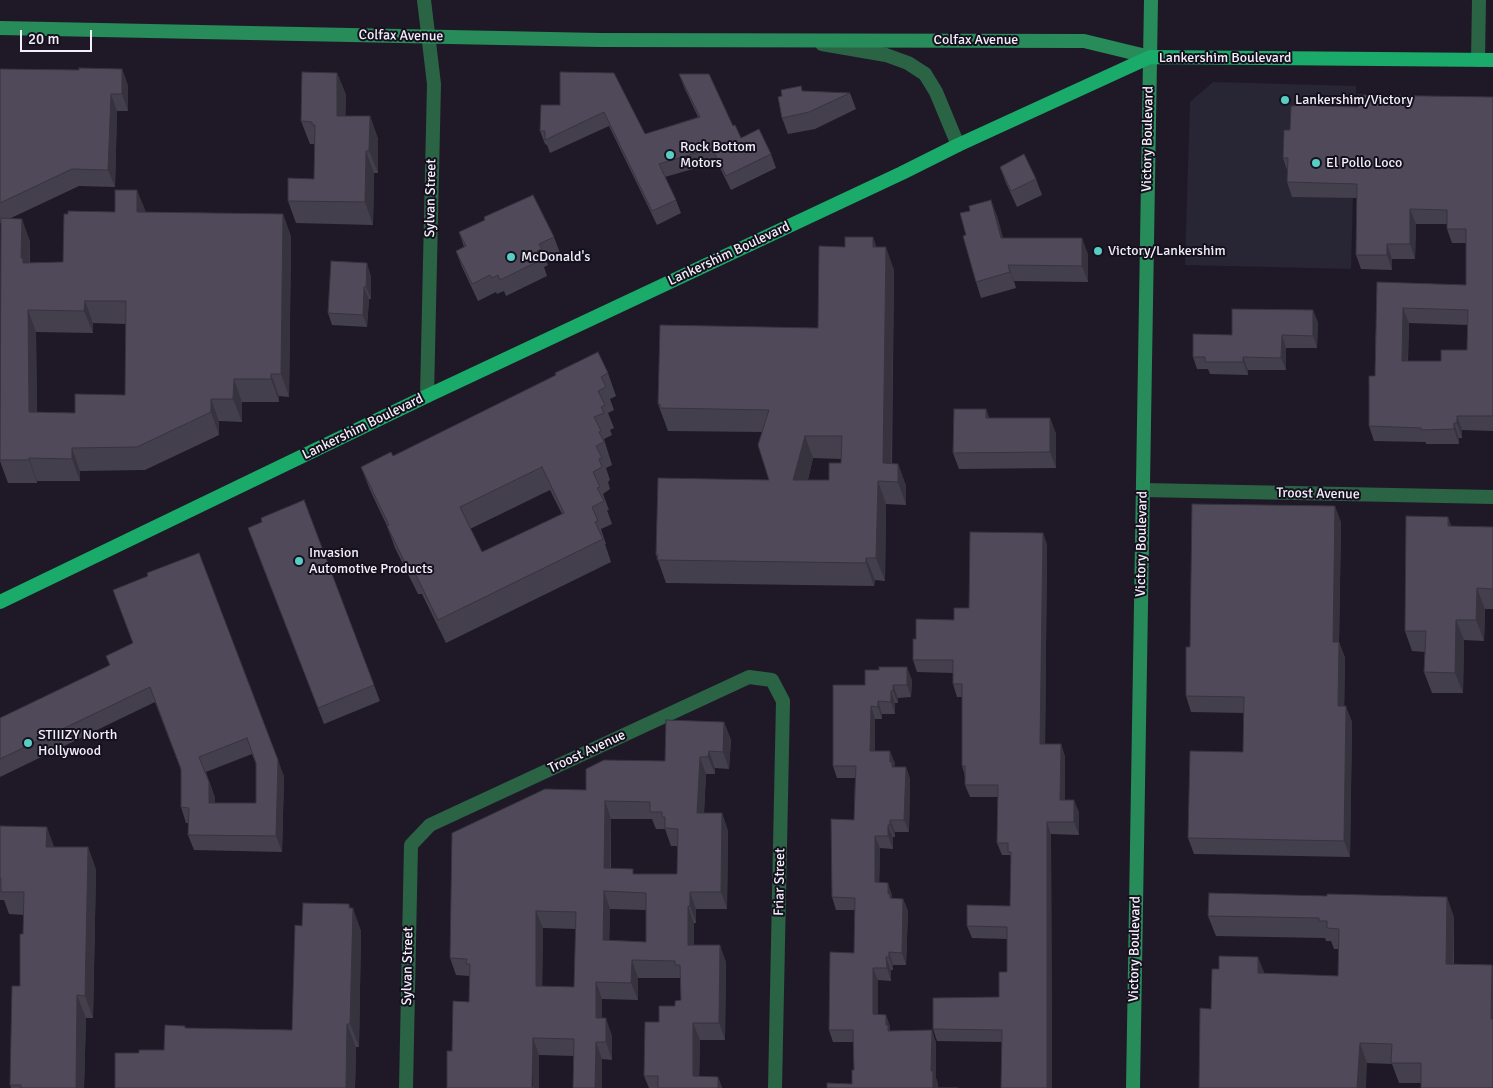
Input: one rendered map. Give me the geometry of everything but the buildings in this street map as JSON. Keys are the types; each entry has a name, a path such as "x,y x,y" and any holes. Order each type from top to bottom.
{"main road":[{"name":"Victory Boulevard","path":"1133,1088 1151,0"},
{"name":"Colfax Avenue","path":"0,28 600,40 1084,41 1150,57"},
{"name":"Lankershim Boulevard","path":"0,602 426,396 958,145 1150,57 1493,60"}],"street":[{"name":"Sylvan Street","path":"424,0 434,84 426,396"},
{"path":"1478,60 1479,0"},
{"name":"Colfax Avenue","path":"801,41 886,55 908,63 925,74 936,92 958,145"},
{"name":"Troost Avenue","path":"1142,490 1493,497"},
{"name":"Troost Avenue","path":"411,845 430,825 749,677 772,680"},
{"name":"Friar Street","path":"772,680 783,701 775,1088"},
{"name":"Sylvan Street","path":"406,1088 411,845"}],"shaded area":[{"path":"1213,82 1356,86 1351,269 1185,265 1190,102"}],"place":[{"name":"Lankershim/Victory","path":"1285,100"},
{"name":"Rock Bottom Motors","path":"670,155"},
{"name":"El Pollo Loco","path":"1316,163"},
{"name":"Victory/Lankershim","path":"1098,251"},
{"name":"McDonald's","path":"511,257"},
{"name":"Invasion Automotive Products","path":"299,561"},
{"name":"STIIIZY North Hollywood","path":"28,743"}]}
